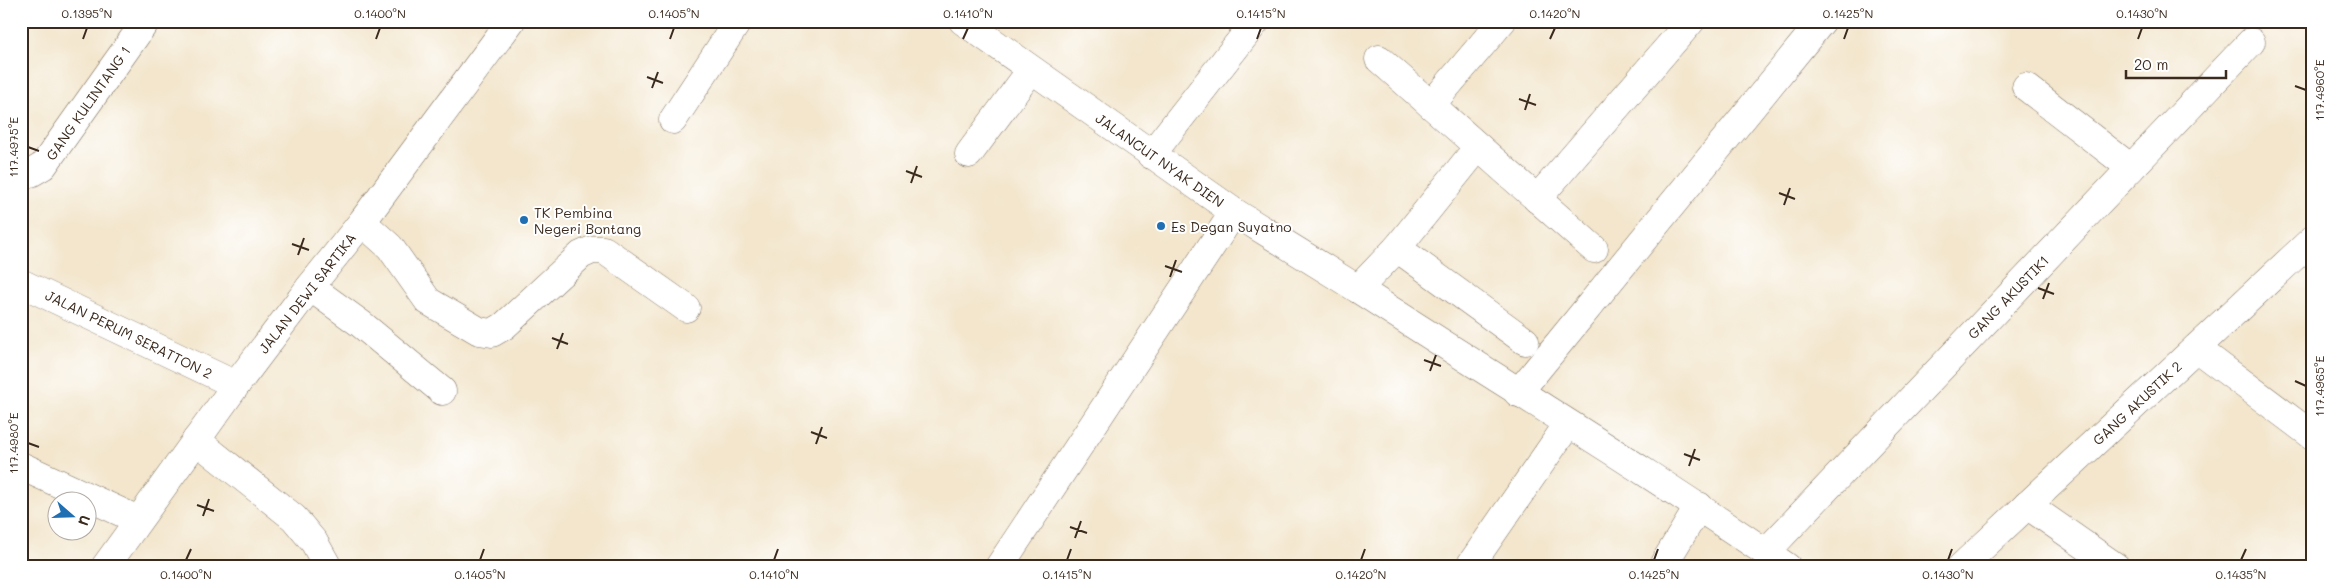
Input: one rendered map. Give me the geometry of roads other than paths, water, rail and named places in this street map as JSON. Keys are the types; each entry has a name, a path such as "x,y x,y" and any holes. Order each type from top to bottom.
{"street":[{"name":"GANG KULINTANG 1","path":"21,173 31,173 43,166 146,21"},
{"name":"JALAN DEWI SARTIKA","path":"104,567 236,385 362,222 512,21"},
{"path":"673,120 738,21"},
{"name":"JALANCUT NYAK DIEN","path":"963,21 1234,212 1699,506 1776,560"},
{"path":"1151,155 1256,21"},
{"path":"1431,105 1502,21"},
{"path":"1537,199 1691,21"},
{"path":"1518,393 1822,21"},
{"name":"GANG AKUSTIK1","path":"1776,560 2131,168 2251,42"},
{"path":"1379,59 1594,249"},
{"path":"970,154 1031,70"},
{"path":"2026,87 2131,168"},
{"path":"1358,289 1397,248 1478,147"},
{"path":"999,567 1234,212"},
{"path":"362,222 390,247 414,284 428,301 479,331 492,334 504,326 580,255 592,250 604,250 686,308"},
{"name":"GANG AKUSTIK 2","path":"1961,567 2313,239"},
{"path":"1397,248 1524,341"},
{"name":"JALAN PERUM SERATTON 2","path":"21,283 236,385"},
{"path":"310,287 361,324 442,391"},
{"path":"2196,348 2313,436"},
{"path":"1469,567 1568,424"},
{"path":"196,440 294,518 314,542 328,567"},
{"path":"21,466 138,520"},
{"path":"2028,504 2116,567"},
{"path":"1662,567 1699,506"}],"place":[{"name":"TK Pembina Negeri Bontang","path":"524,220"},
{"name":"Es Degan Suyatno","path":"1161,226"}]}
